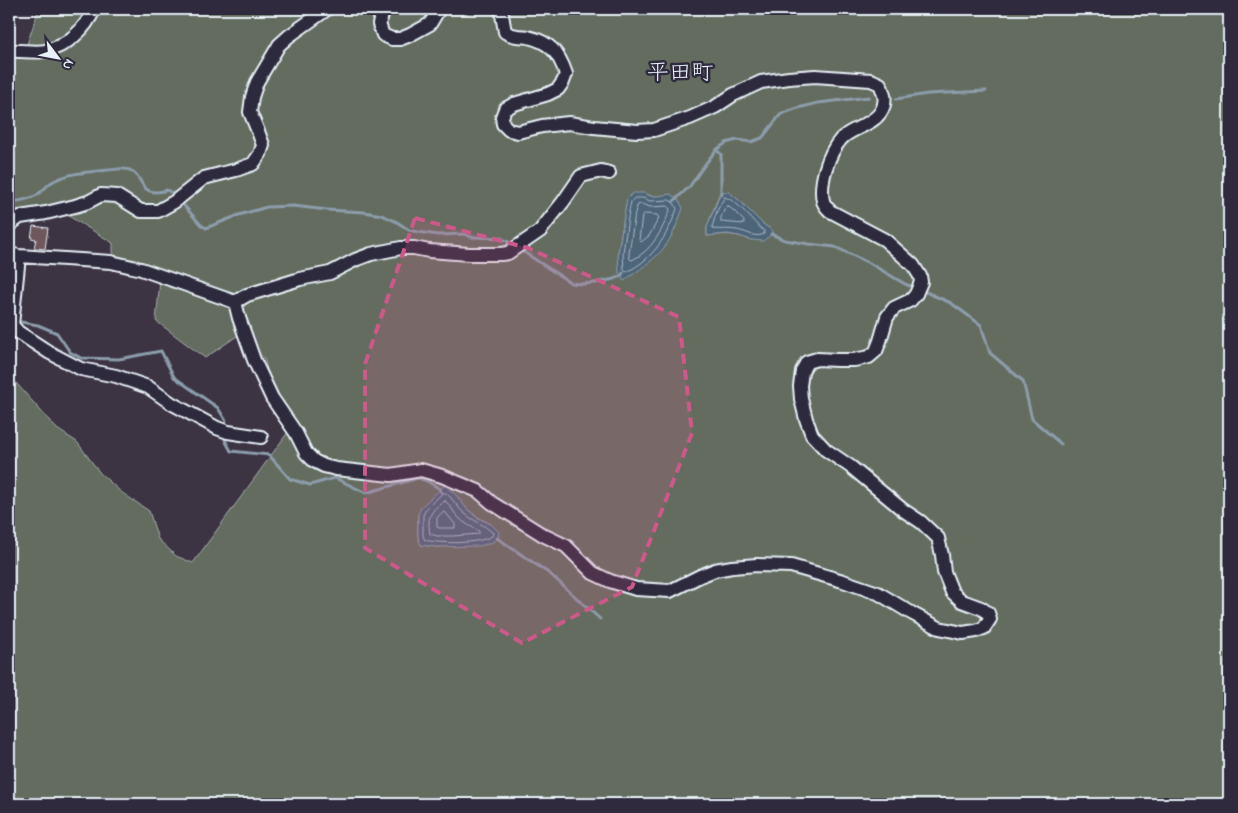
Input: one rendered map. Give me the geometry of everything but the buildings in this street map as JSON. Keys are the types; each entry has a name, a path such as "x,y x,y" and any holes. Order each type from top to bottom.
{"street":[{"path":"9,51 44,51 59,45 78,33 85,26 94,9"},
{"path":"9,225 20,217 75,206 101,195 118,196 141,211 158,211 178,199 204,178 253,164 260,154 263,145 250,112 252,97 258,82 280,45 289,36 327,9"},
{"path":"384,9 379,24 383,35 392,39 400,39 430,24 439,9"},
{"path":"235,302 254,360 272,398 296,433 306,453 314,461 324,466 391,475 421,470 442,476 478,491 492,503 543,535 566,546 593,573 610,581 636,589 670,591 715,570 732,567 757,565 791,566 878,593 939,628 963,633 984,628 990,619 988,613 982,608 962,601 952,592 944,572 938,538 921,522 903,510 851,467 826,450 812,435 801,399 802,371 807,362 817,359 854,360 869,357 876,350 880,341 886,316 894,308 911,300 921,282 920,276 913,265 885,240 830,211 823,203 822,188 826,165 841,139 879,115 885,103 880,84 871,80 856,78 815,76 790,78 761,82 733,94 715,107 654,130 637,131 569,123 542,126 518,132 509,130 503,124 502,117 505,109 514,104 548,94 558,89 566,74 558,54 544,42 526,37 512,36 505,32 501,9"},
{"path":"235,302 247,295 330,272 371,254 401,248 469,254 508,253 540,231 581,176 601,171 609,173"},
{"path":"235,302 141,269 111,262 14,255 12,325 18,332 50,353 81,369 116,376 148,388 217,428 228,432 261,437"}],"highlighted area":[{"path":"415,218 528,248 679,317 692,433 632,587 522,643 365,548 365,364"}],"green space":[{"path":"39,9 1229,9 1229,804 9,804 9,375 57,429 77,442 100,473 121,492 149,511 158,539 176,556 193,563 296,421 273,391 264,358 237,336 205,358 156,321 160,281 113,266 113,243 52,206 20,211 9,217 9,47 26,47","holes":["720,192 729,192 772,230 751,240 729,235 707,236 707,227","644,193 654,196 670,195 618,253 627,199","456,495 471,512 491,524 464,546 436,547 421,545 418,537 418,514"]}],"water":[{"path":"721,192 729,192 740,201 763,224 772,230 772,234 763,241 727,234 707,236 707,227"},
{"path":"633,193 644,193 650,196 670,194 678,199 683,208 673,234 660,253 624,281 619,273 618,253 627,199"},
{"path":"445,485 476,517 491,524 499,532 498,538 491,543 479,546 436,547 421,545 418,537 418,514 422,506"}],"waterway":[{"path":"896,99 928,94 986,91"},
{"path":"674,201 690,186 716,150 726,143 737,140 751,142 762,138 781,114 798,108 818,103 869,97"},
{"path":"716,150 721,154 722,195"},
{"path":"9,201 28,199 52,182 65,176 120,169 130,170 135,173 146,189 150,191 167,190 175,196"},
{"path":"180,201 201,225 206,228 239,215 267,207 293,206 382,215 409,230 438,235 465,234 471,237 501,238 514,245"},
{"path":"771,234 785,240 835,247 915,288"},
{"path":"519,249 571,283 595,283 614,279 623,273"},
{"path":"921,290 951,303 981,325 990,353 1023,381 1032,419 1061,444"},
{"path":"21,322 38,325 57,333 70,352 81,358 119,359 161,351 174,377 218,408 226,421"},
{"path":"225,440 231,451 269,455 290,479 310,485 335,478 366,493 418,478 427,481 440,489 441,492"},
{"path":"497,538 550,574 600,619"}],"district":[{"name":"平田町","path":"680,71"}]}
